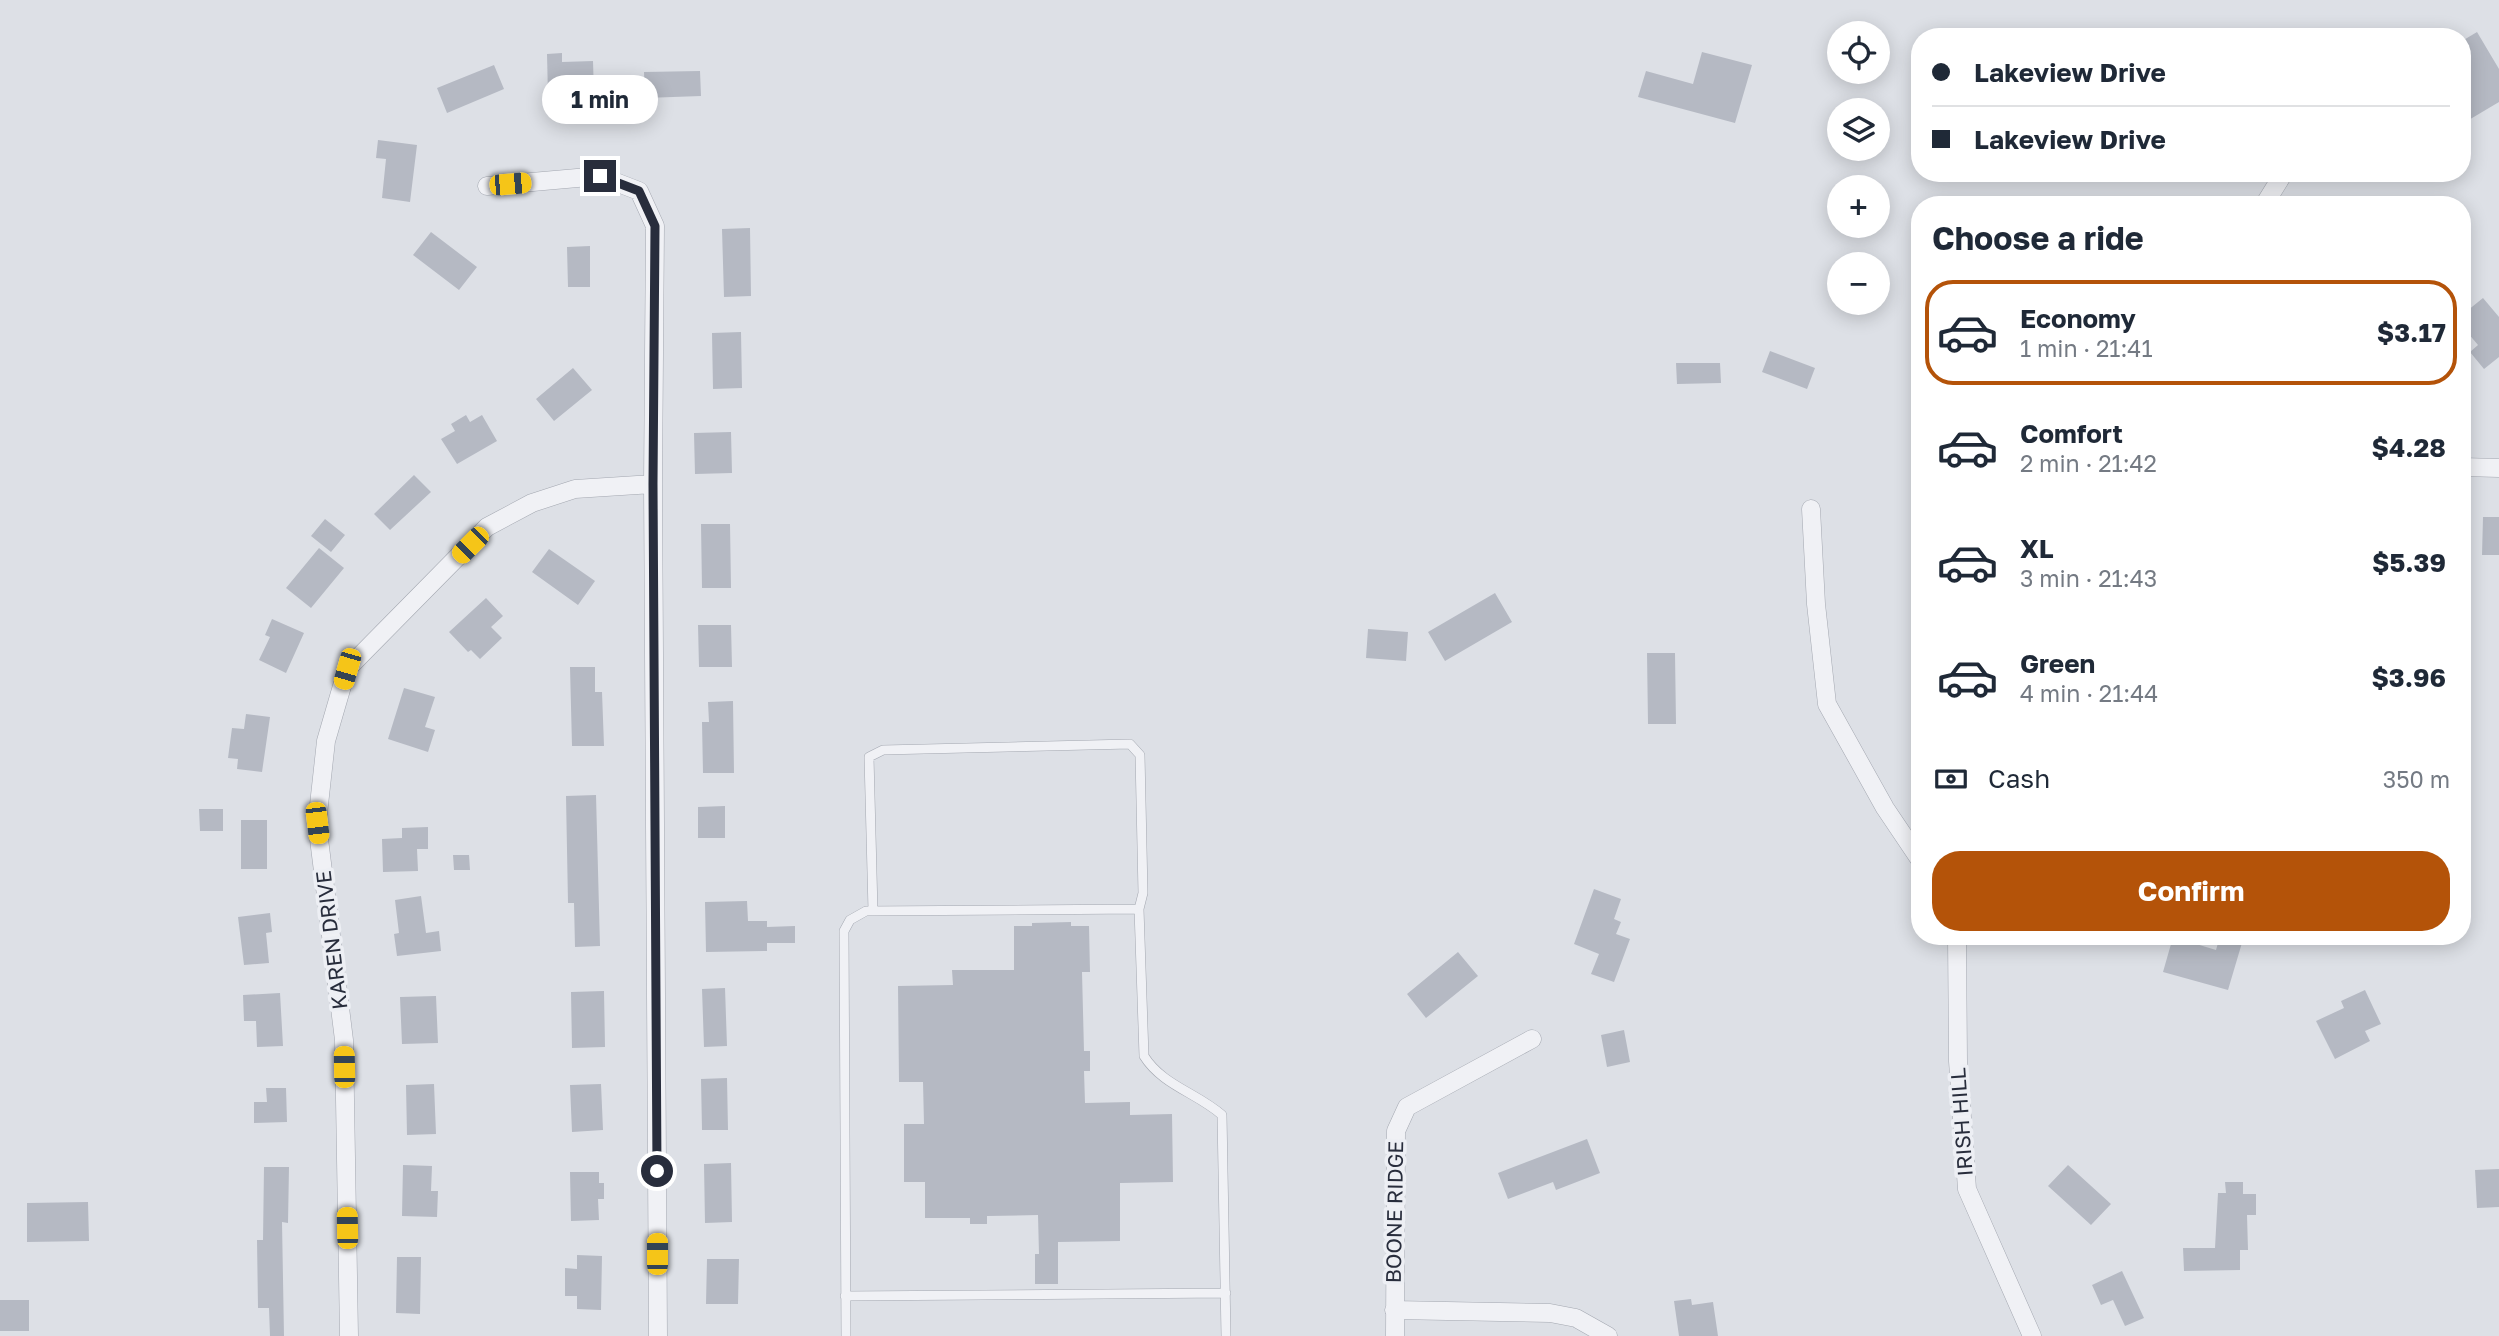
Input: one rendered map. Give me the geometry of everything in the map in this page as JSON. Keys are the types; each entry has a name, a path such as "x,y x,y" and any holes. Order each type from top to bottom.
{"street":[{"path":"487,186 600,176 639,191 655,226 653,484 658,1336"},
{"path":"2471,467 2499,468"},
{"name":"KAREN DRIVE","path":"349,1336 344,1040 317,823 326,741 347,669 487,527 532,503 575,489 653,484"},
{"path":"1811,509 1816,604 1827,704 1885,808 1911,847"},
{"name":"IRISH HILL","path":"1957,945 1958,1061 1967,1189 2032,1336"},
{"name":"BOONE RIDGE","path":"1395,1336 1396,1131 1407,1107 1532,1039"},
{"path":"1394,1310 1550,1314 1576,1318 1608,1336"}],"lane":[{"path":"873,911 869,757 883,750 1130,744 1140,755 1143,893 1139,909 1144,1056 1167,1080 1222,1115 1226,1336"},
{"path":"846,1336 844,931 850,920 866,911 1139,909"},
{"path":"845,1296 1226,1293"}],"building":[{"path":"2477,32 2499,69 2499,102 2471,119 2471,36"},
{"path":"1702,52 1752,65 1735,123 1638,97 1646,71 1693,84"},
{"path":"562,53 562,62 593,61 594,94 548,96 547,54"},
{"path":"494,65 504,89 447,113 437,88"},
{"path":"700,71 701,96 645,98 644,72"},
{"path":"378,140 417,145 410,202 382,198 386,159 376,158"},
{"path":"750,228 751,296 724,297 722,229"},
{"path":"431,232 477,267 459,290 413,255"},
{"path":"590,246 590,287 568,287 567,247"},
{"path":"2483,298 2499,317 2499,357 2484,369 2471,353 2478,345 2471,337 2471,308"},
{"path":"741,332 742,388 713,389 712,333"},
{"path":"1770,351 1815,368 1807,389 1762,372"},
{"path":"1676,363 1720,363 1721,383 1677,384"},
{"path":"573,368 592,390 554,421 536,399"},
{"path":"466,415 470,422 482,415 497,441 457,464 441,439 455,431 451,424"},
{"path":"731,432 732,473 695,474 694,433"},
{"path":"414,475 431,492 390,530 374,514"},
{"path":"2483,517 2499,517 2499,555 2482,555"},
{"path":"325,519 345,535 331,552 311,536"},
{"path":"701,524 730,524 731,588 702,588"},
{"path":"319,548 344,568 311,608 286,588"},
{"path":"549,549 595,581 578,605 532,572"},
{"path":"1495,593 1512,622 1445,661 1428,632"},
{"path":"486,598 503,616 491,627 502,638 480,659 471,650 468,652 449,632"},
{"path":"272,619 304,633 286,673 259,660 270,637 265,635"},
{"path":"698,625 731,625 732,667 699,667"},
{"path":"1368,629 1408,632 1406,661 1366,658"},
{"path":"1647,653 1675,653 1676,724 1648,724"},
{"path":"570,667 595,667 595,692 602,692 604,746 572,746"},
{"path":"404,688 435,697 425,727 435,730 428,752 388,739"},
{"path":"733,701 734,773 703,773 702,722 709,722 708,702"},
{"path":"246,714 270,717 262,772 237,769 238,759 228,758 232,728 244,729"},
{"path":"596,795 600,946 575,947 574,903 568,903 566,796"},
{"path":"725,806 725,838 698,838 698,807"},
{"path":"199,809 223,809 223,831 200,831"},
{"path":"241,820 267,820 267,869 241,869"},
{"path":"428,827 428,849 417,849 418,871 383,872 382,839 402,838 402,828"},
{"path":"453,855 469,855 470,870 454,870"},
{"path":"1594,889 1621,899 1614,919 1621,922 1616,934 1630,939 1614,982 1591,974 1599,954 1574,944"},
{"path":"421,896 426,933 439,931 441,951 397,956 394,934 399,933 395,900"},
{"path":"747,901 748,921 767,921 767,927 795,926 795,943 767,943 767,951 706,952 705,902"},
{"path":"270,913 272,932 266,933 269,963 244,965 238,917"},
{"path":"1071,922 1071,926 1089,926 1090,972 1082,972 1084,1051 1090,1051 1090,1071 1084,1071 1085,1103 1130,1102 1130,1115 1172,1114 1173,1182 1120,1183 1120,1241 1058,1242 1058,1284 1035,1284 1035,1254 1039,1254 1038,1215 987,1216 987,1224 970,1224 970,1218 925,1218 925,1182 904,1182 904,1124 924,1124 923,1082 899,1082 898,986 953,985 952,970 1014,970 1014,926"},
{"path":"2171,945 2199,945 2216,950 2217,945 2241,945 2228,990 2163,972"},
{"path":"1458,952 1478,976 1426,1018 1407,994"},
{"path":"725,988 727,1046 704,1047 702,989"},
{"path":"2365,990 2381,1024 2365,1031 2370,1041 2335,1059 2316,1021 2344,1008 2341,1001"},
{"path":"604,991 605,1047 572,1048 571,992"},
{"path":"280,993 283,1046 257,1047 256,1021 244,1021 243,995"},
{"path":"436,996 438,1043 402,1044 400,997"},
{"path":"1624,1030 1630,1062 1607,1067 1601,1035"},
{"path":"727,1078 728,1130 702,1130 701,1079"},
{"path":"434,1084 436,1134 407,1135 406,1085"},
{"path":"601,1084 603,1130 572,1132 570,1085"},
{"path":"266,1088 286,1088 287,1122 254,1123 254,1102 267,1102"},
{"path":"1587,1139 1600,1173 1556,1190 1553,1182 1508,1199 1498,1173"},
{"path":"731,1163 732,1222 705,1223 704,1164"},
{"path":"403,1165 432,1166 431,1191 438,1191 437,1217 402,1216"},
{"path":"2068,1165 2111,1204 2091,1225 2048,1186"},
{"path":"264,1167 289,1167 288,1223 282,1222 284,1336 270,1336 269,1308 258,1308 257,1240 263,1240"},
{"path":"2499,1169 2499,1207 2477,1208 2475,1170"},
{"path":"570,1172 599,1172 599,1183 604,1183 604,1199 598,1199 599,1220 571,1221"},
{"path":"2225,1182 2243,1182 2243,1194 2256,1194 2256,1215 2247,1215 2248,1250 2240,1250 2240,1270 2184,1271 2183,1248 2215,1248 2218,1193 2226,1193"},
{"path":"88,1202 89,1241 27,1242 27,1203"},
{"path":"577,1255 602,1256 601,1310 577,1309 577,1296 565,1296 565,1268 577,1269"},
{"path":"397,1257 421,1257 420,1314 396,1313"},
{"path":"707,1259 739,1259 738,1304 706,1304"},
{"path":"2122,1271 2144,1318 2125,1326 2113,1300 2101,1305 2092,1285"},
{"path":"1691,1299 1692,1305 1713,1302 1718,1336 1679,1336 1674,1301"},
{"path":"0,1300 29,1300 29,1331 0,1331"}],"route":[{"path":"600,176 639,191 655,226 653,484 657,1171"}]}
